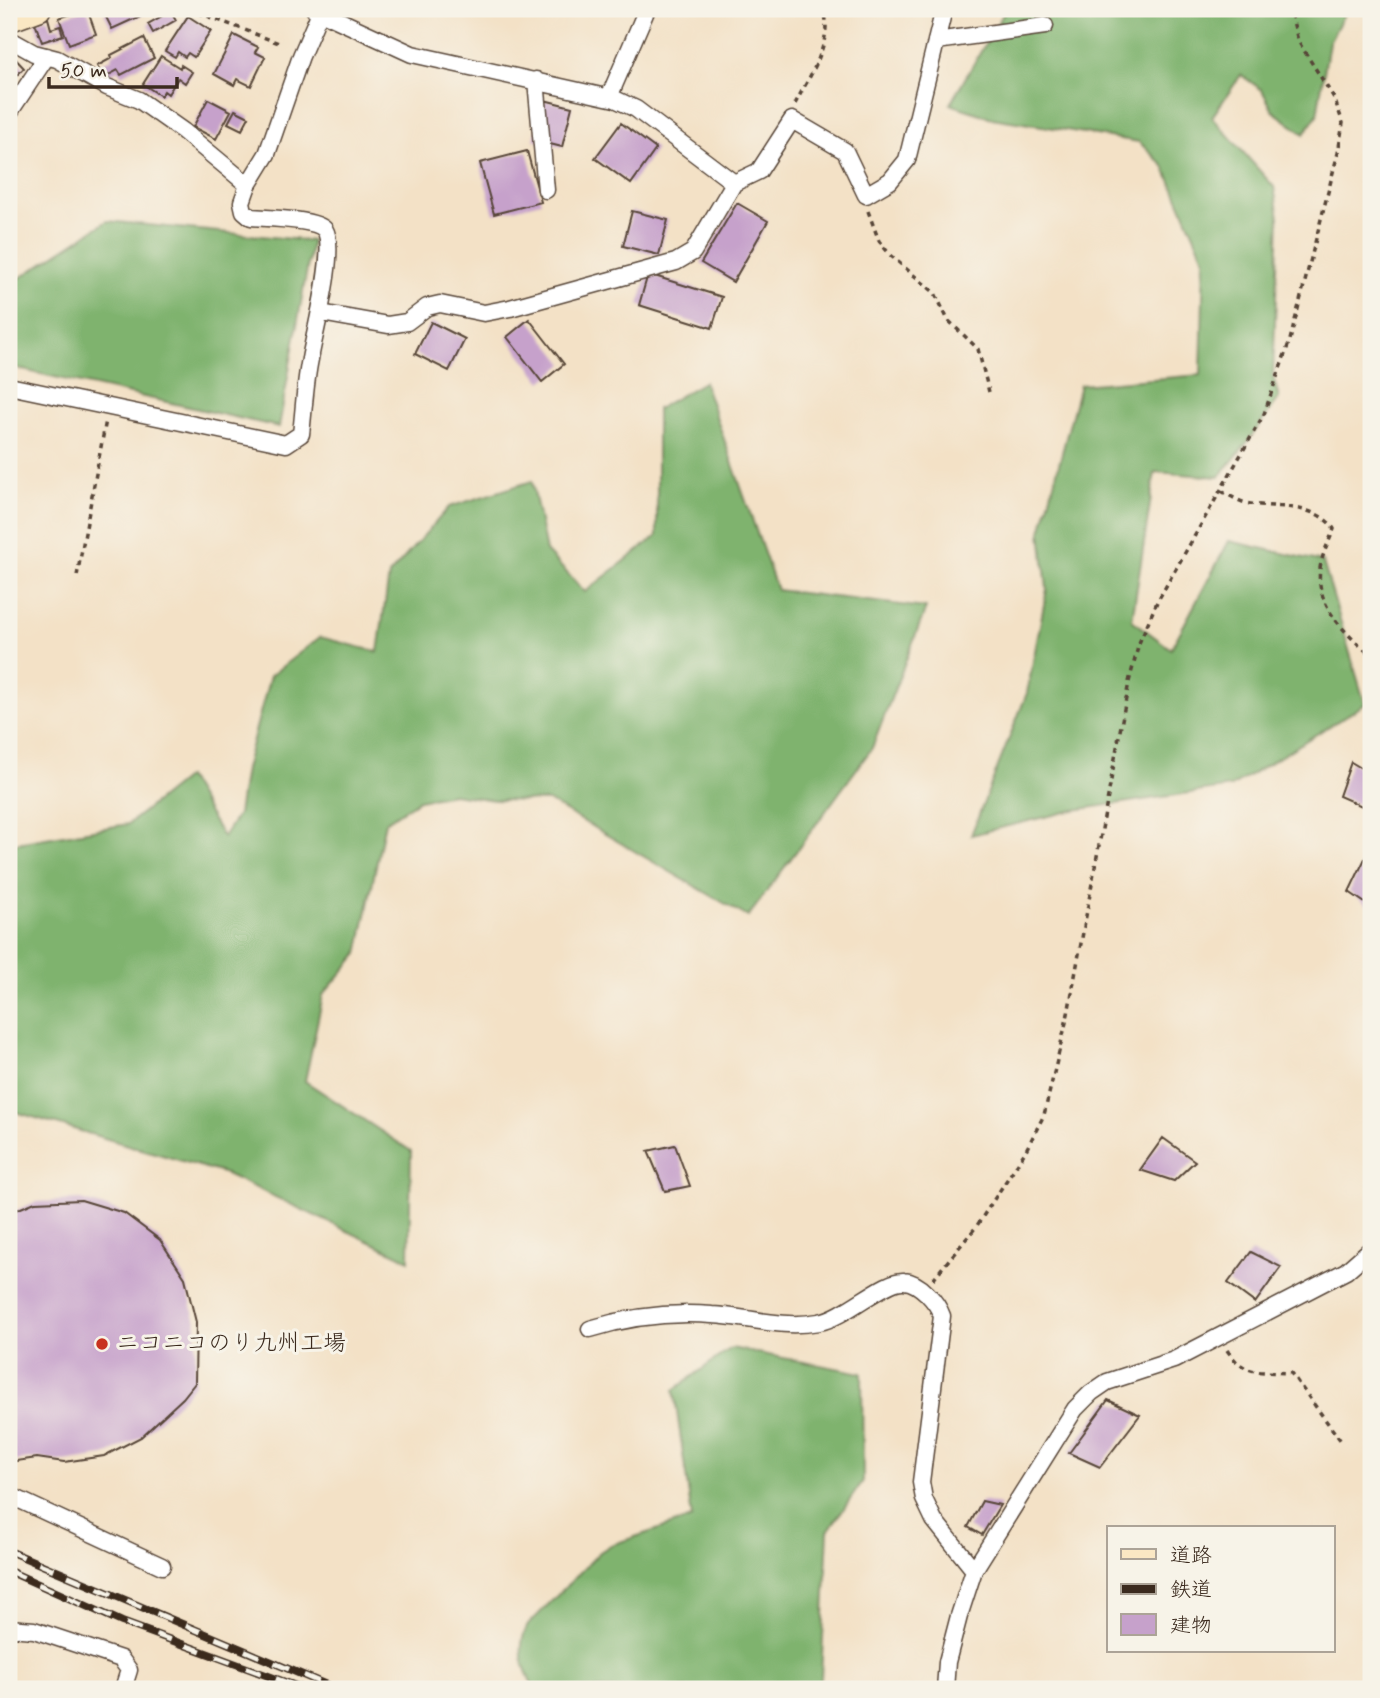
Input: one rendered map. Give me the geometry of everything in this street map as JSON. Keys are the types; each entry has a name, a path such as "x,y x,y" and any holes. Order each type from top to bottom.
{"street":[{"path":"9,20 39,9"},
{"path":"609,97 647,9"},
{"path":"321,313 388,325 407,322 427,307 440,304 484,313 676,262 693,252 734,183 759,171 792,120 845,152 866,195 890,181 907,160 944,9"},
{"path":"9,386 286,444 301,434 309,359 321,313 328,244 325,230 316,223 251,217 244,211 242,202 248,185 267,154 317,10 412,54 609,97 636,109 734,183"},
{"path":"936,41 1045,26"},
{"path":"9,39 34,53 57,59 107,87 139,100 183,131 248,185"},
{"path":"9,113 47,56"},
{"path":"536,80 545,190"},
{"path":"945,1689 950,1651 974,1570 1068,1420 1091,1392 1107,1382 1174,1360 1346,1271 1371,1249"},
{"path":"590,1329 609,1323 657,1316 711,1315 779,1325 822,1322 845,1312 896,1281 908,1281 938,1306 942,1316 923,1456 921,1482 924,1499 934,1520 974,1570"},
{"path":"9,1495 162,1566"},
{"path":"9,1628 34,1630 121,1659 129,1670 123,1689"}],"path":[{"path":"189,9 279,43"},
{"path":"792,120 794,106 821,54 826,19 824,9"},
{"path":"946,1264 976,1227 1025,1152 1045,1115 1068,1014 1129,682 1139,643 1157,602 1264,414 1290,340 1338,153 1342,123 1334,98 1298,41 1290,9"},
{"path":"866,195 869,217 878,241 891,256 935,293 948,320 978,349 989,392"},
{"path":"77,576 106,420 103,406"},
{"path":"1221,491 1243,502 1313,512 1327,519 1334,529 1321,562 1320,590 1329,615 1371,654"},
{"path":"1218,1336 1236,1364 1248,1370 1291,1373 1342,1440"}],"green space":[{"path":"1006,9 1347,9 1329,42 1317,115 1304,134 1273,111 1262,90 1241,75 1212,117 1274,187 1279,217 1273,376 1279,398 1219,477 1155,472 1132,620 1171,649 1229,541 1323,562 1365,704 1231,787 1074,810 971,835 1027,693 1047,589 1041,532 1080,385 1201,375 1204,258 1164,166 1139,142 992,118 950,104"},
{"path":"107,221 312,241 279,427 9,367 9,285"},
{"path":"704,382 777,590 926,608 872,748 748,917 548,801 494,800 453,794 419,800 385,822 358,954 323,995 305,1081 411,1151 409,1260 226,1174 9,1110 9,846 128,824 187,777 223,837 238,814 245,769 270,676 320,637 378,652 389,575 449,507 532,481 546,551 585,592 657,536 657,409"},
{"path":"731,1348 862,1373 863,1481 828,1531 821,1679 816,1689 535,1689 522,1657 522,1642 528,1625 600,1552 611,1545 692,1518 674,1390"}],"building":[{"path":"87,9 96,34 69,44 59,18"},
{"path":"113,9 147,9 149,12 112,29 104,13"},
{"path":"171,11 176,20 153,33 148,24"},
{"path":"188,16 211,31 194,57 188,53 185,57 178,52 175,57 165,51"},
{"path":"48,18 51,29 60,26 63,35 42,42 35,23"},
{"path":"234,35 258,47 255,52 265,57 251,86 237,79 234,85 214,74"},
{"path":"144,38 154,58 121,75 118,70 103,78 97,66 112,58 111,55"},
{"path":"9,52 24,68 9,83"},
{"path":"161,56 192,72 185,83 178,78 168,94 164,91 161,96 143,84"},
{"path":"208,99 231,111 216,139 193,127"},
{"path":"544,100 572,107 562,147 534,140"},
{"path":"235,110 249,117 242,130 228,123"},
{"path":"621,123 656,149 631,184 595,158"},
{"path":"527,151 541,202 494,214 480,163"},
{"path":"737,203 768,221 733,282 701,263"},
{"path":"632,211 668,220 659,255 623,246"},
{"path":"648,274 722,297 712,328 639,305"},
{"path":"529,319 564,364 542,382 507,337"},
{"path":"431,322 465,339 449,371 415,354"},
{"path":"1351,762 1371,774 1371,810 1339,796"},
{"path":"1369,850 1371,851 1371,907 1349,892"},
{"path":"1163,1138 1195,1161 1174,1181 1140,1170"},
{"path":"675,1145 690,1186 665,1191 648,1151"},
{"name":"ニコニコのり九州工場","path":"81,1200 124,1213 160,1240 185,1278 196,1322 195,1383 183,1398 141,1437 104,1456 64,1462 37,1458 9,1462 9,1213 35,1202"},
{"path":"1251,1252 1281,1267 1255,1303 1228,1283"},
{"path":"1108,1400 1140,1415 1100,1467 1069,1453"},
{"path":"982,1501 1000,1505 982,1535 968,1527"}],"railway":[{"path":"9,1551 336,1689"},
{"path":"9,1571 122,1622 304,1689"}],"place":[{"name":"ニコニコのり九州工場","path":"102,1344"}]}
